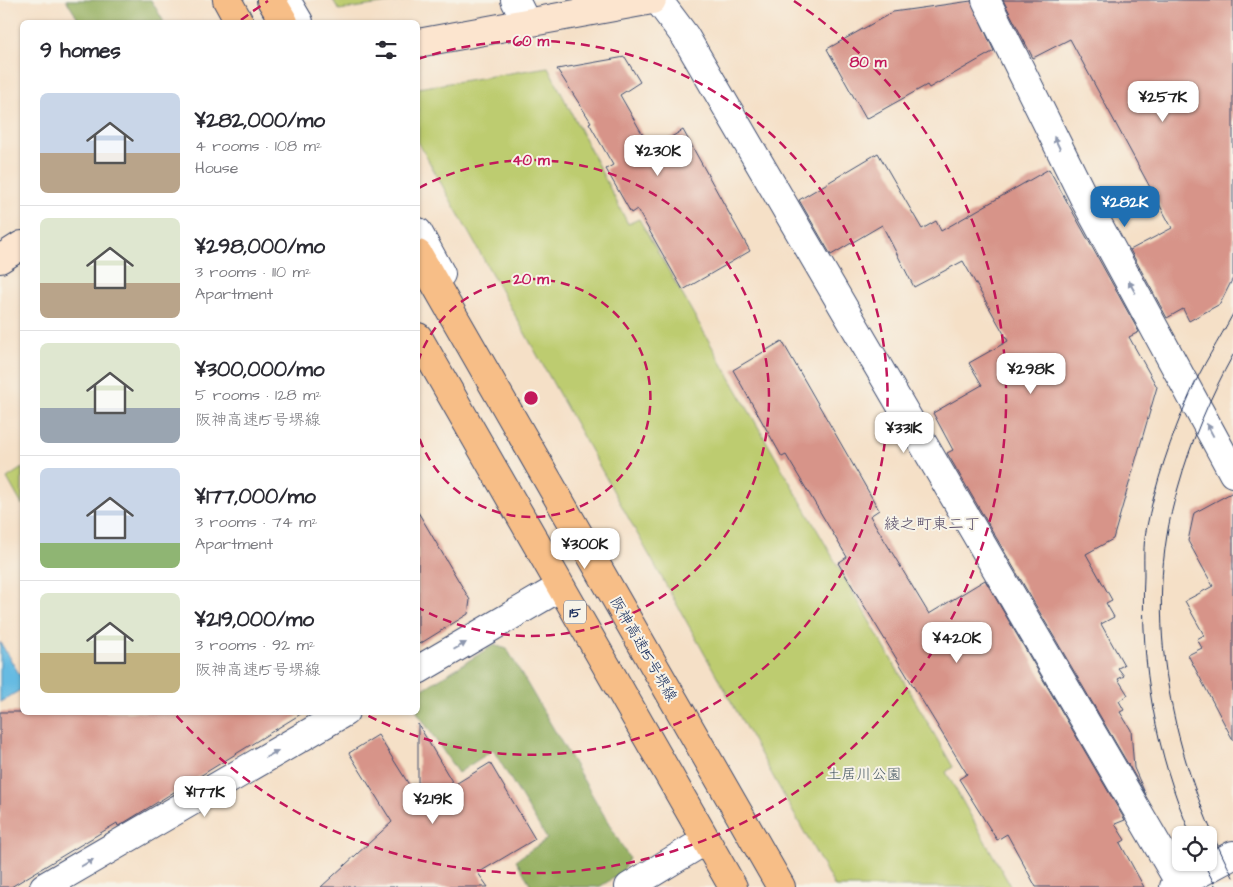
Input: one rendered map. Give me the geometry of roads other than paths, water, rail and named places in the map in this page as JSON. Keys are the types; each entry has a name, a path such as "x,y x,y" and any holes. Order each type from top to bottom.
{"highway":[{"path":"227,0 239,20"},
{"path":"271,0 283,20"},
{"name":"阪神高速15号堺線","path":"420,257 781,887"},
{"name":"15","path":"420,340 733,887"}],"main road":[{"path":"420,42 520,11 652,0"}],"street":[{"path":"216,0 227,20"},
{"path":"286,0 298,20"},
{"path":"658,0 685,36 1179,886 1233,855"},
{"path":"986,0 1086,202 1233,473"},
{"path":"420,236 789,887"},
{"path":"420,362 550,593 723,887"},
{"path":"420,669 550,593"},
{"path":"44,887 340,715"},
{"path":"630,887 698,845"}],"water":[{"path":"0,642 20,676 20,690 0,702"}],"tram line":[{"path":"1188,826 1168,773 1153,709 1148,676 1143,609 1144,542 1154,496 1176,427 1200,373 1233,314"},
{"path":"1233,355 1202,420 1183,471 1167,537 1162,587 1162,637 1168,687 1179,737 1194,785 1212,832 1233,877"},
{"path":"1208,871 1216,887"}],"district":[{"name":"綾之町東二丁","path":"932,523"}],"park label":[{"name":"土居川公園","path":"864,774"}]}
